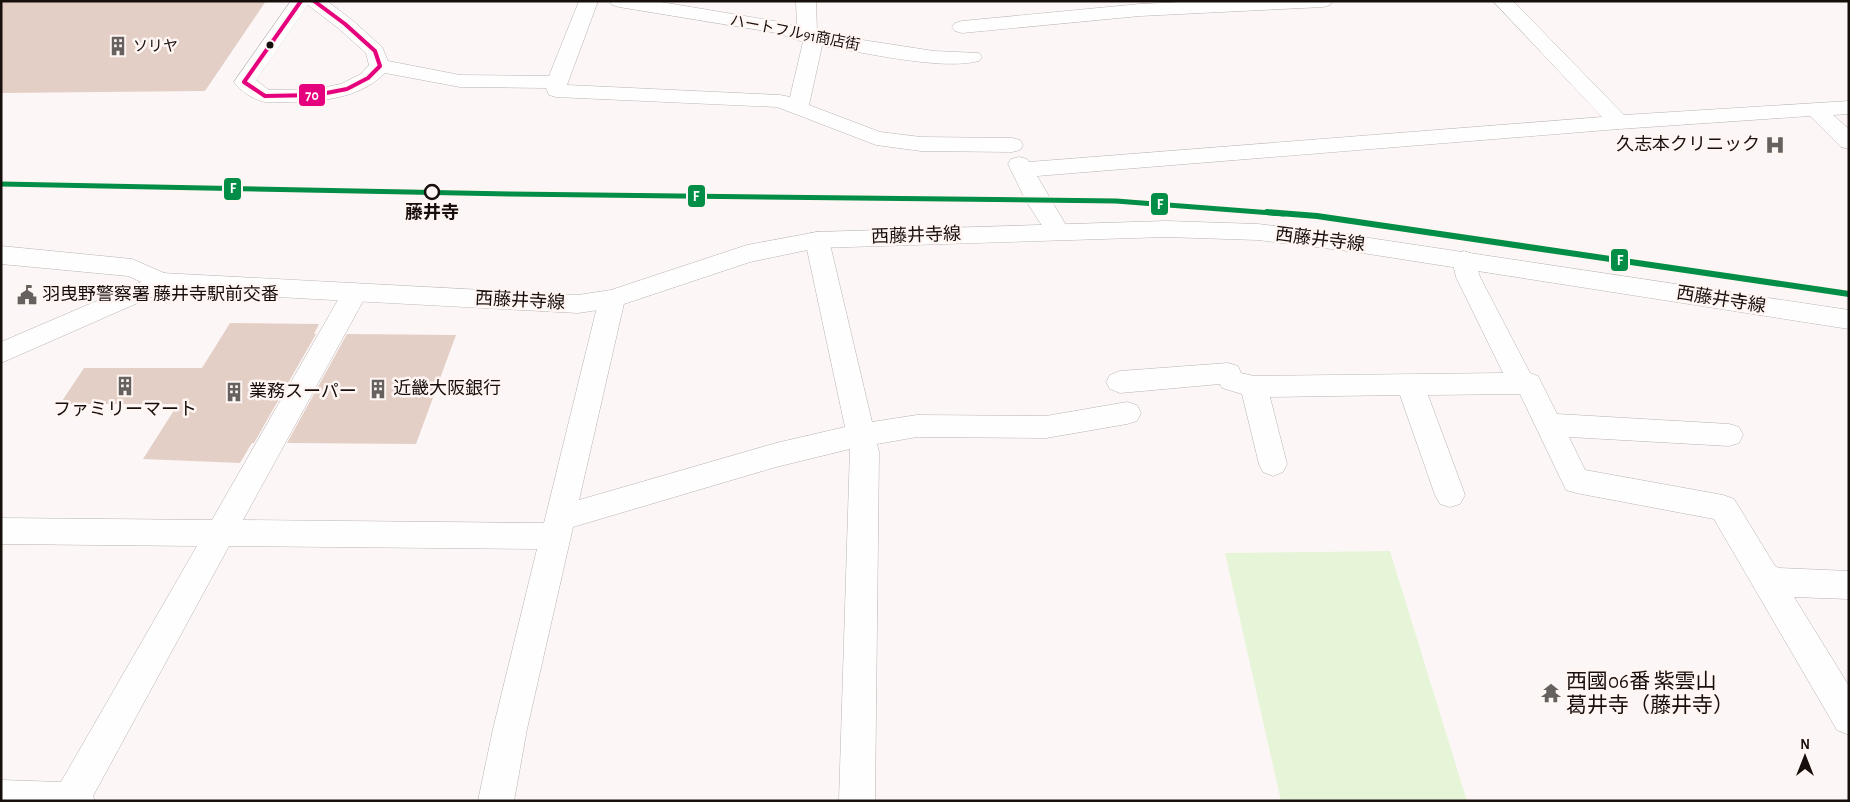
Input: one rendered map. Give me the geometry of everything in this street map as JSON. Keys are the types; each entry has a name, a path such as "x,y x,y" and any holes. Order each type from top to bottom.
{"street":[{"path":"301,1 244,82 265,96 316,94 347,89 368,78 380,66"},
{"path":"314,1 345,24 375,51 380,66"},
{"path":"589,1 557,82 556,90 780,101 876,138 1018,159 1849,107"},
{"name":"ハートフル91商店街","path":"619,1 780,28 811,38 934,57 972,57"},
{"path":"798,107 811,38 806,1"},
{"path":"962,27 1196,4 1323,1"},
{"path":"1502,1 1620,122"},
{"path":"380,66 410,70 460,81 557,82"},
{"path":"1816,109 1849,142"},
{"path":"1018,159 1038,201 1058,232"},
{"name":"西藤井寺線","path":"1,353 162,282 578,304 612,300 747,254 817,240 1166,229 1258,232 1464,260 1849,320"},
{"path":"817,240 865,452 857,801"},
{"path":"1,255 132,268 162,282"},
{"path":"1464,260 1468,277 1522,383"},
{"path":"70,800 355,292"},
{"path":"496,801 510,729 612,300"},
{"path":"1120,382 1228,373 1232,381 1254,387 1528,383 1576,481 1723,508 1849,718"},
{"path":"1410,384 1450,495"},
{"path":"1254,387 1273,464"},
{"path":"1,531 219,534 559,527 776,455 861,435 917,426 1046,427 1127,413"},
{"path":"1549,425 1729,435"},
{"path":"1764,576 1778,582 1849,585"},
{"path":"1,798 77,801"}],"green space":[{"path":"1390,551 1467,801 1281,801 1225,553"}],"building":[{"name":"ソリヤ","path":"1,1 266,1 205,91 1,93"},
{"name":"業務スーパー","path":"230,323 319,324 314,334 316,334 254,443 252,443 240,463 143,459 178,404 60,404 84,368 202,368"},
{"name":"近畿大阪銀行","path":"347,334 456,335 416,444 287,443"}],"transit line":[{"name":"70","path":"301,1 244,82 265,96 316,95 347,89 368,78 380,66 375,51 345,24 314,1"},
{"name":"F","path":"1,184 510,194 1116,201 1317,216 1849,294"}],"place":[{"name":"ソリヤ","path":"118,46"},
{"name":"久志本クリニック","path":"1775,145"},
{"name":"藤井寺","path":"432,192"},
{"name":"羽曳野警察署 藤井寺駅前交番","path":"27,295"},
{"name":"ファミリーマート","path":"125,386"},
{"name":"近畿大阪銀行","path":"378,389"},
{"name":"業務スーパー","path":"234,392"},
{"name":"西國06番 紫雲山 葛井寺（藤井寺）","path":"1551,693"}]}
